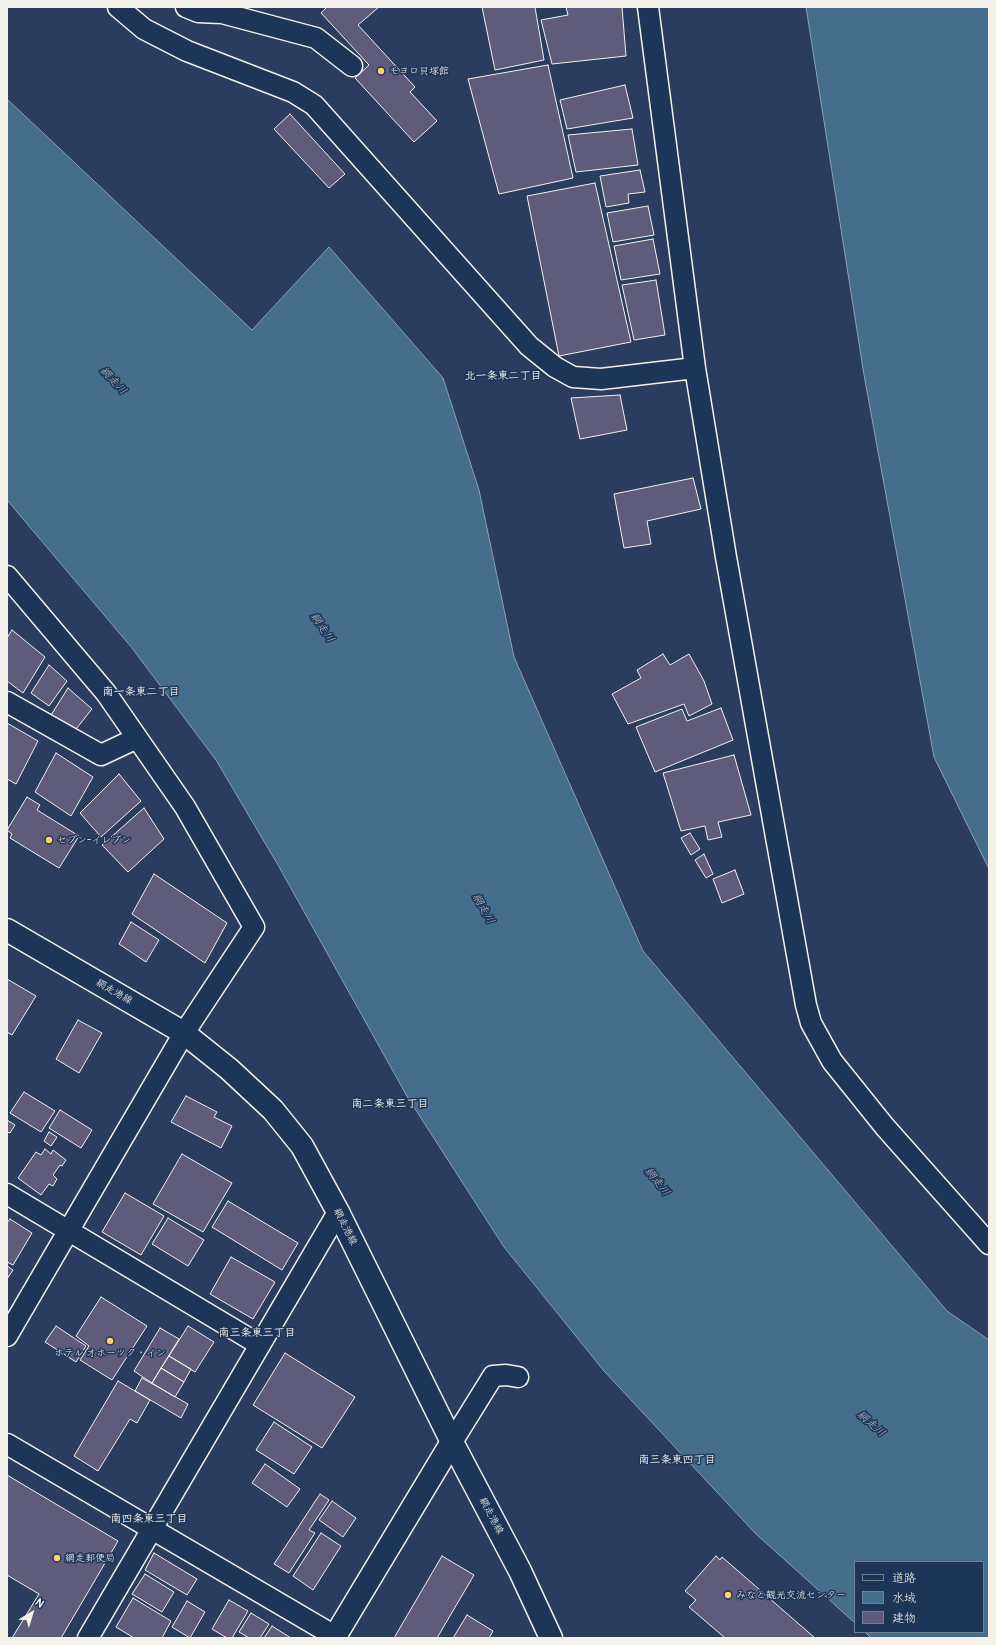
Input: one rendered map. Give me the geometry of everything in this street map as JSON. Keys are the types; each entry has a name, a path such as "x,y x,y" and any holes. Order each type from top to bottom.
{"main road":[{"name":"網走港線","path":"7,930 184,1033 229,1069 273,1110 302,1146 338,1212 452,1442 520,1570 551,1638"},
{"path":"336,1637 452,1442"}],"street":[{"path":"118,7 144,29 187,51 293,92 314,105 379,175 529,346 556,367 573,377 601,379 695,368"},
{"path":"186,7 198,12 222,13 316,38 352,66"},
{"path":"648,7 695,368 726,557 811,1023 832,1061 880,1121 989,1244"},
{"path":"7,576 106,694 137,738 185,807 254,927 184,1033 7,1336"},
{"path":"7,702 101,755 137,738"},
{"path":"7,1194 260,1345"},
{"path":"88,1638 338,1212"},
{"path":"452,1442 492,1376 506,1375 518,1377"},
{"path":"7,1444 336,1637"}],"water":[{"path":"806,7 989,7 989,869 934,757 864,375"},
{"name":"網走川","path":"7,99 252,330 329,247 443,378 479,490 514,657 643,951 947,1311 989,1340 989,1638 871,1638 866,1633 984,1633 984,1561 854,1561 854,1622 756,1534 604,1371 504,1247 408,1098 278,865 216,760 132,648 7,500"}],"building":[{"name":"モヨロ貝塚館","path":"327,7 379,7 358,25 415,87 410,92 437,121 414,142 355,78 369,65 321,13"},
{"path":"482,7 535,7 544,60 495,70"},
{"path":"566,7 622,7 626,56 552,64 541,20 568,15"},
{"path":"548,65 573,178 499,194 468,79"},
{"path":"625,85 633,118 567,129 560,100"},
{"path":"290,114 345,174 329,188 274,129"},
{"path":"632,129 638,165 576,172 568,135"},
{"path":"640,170 645,192 628,194 629,203 606,207 600,176"},
{"path":"595,183 631,342 559,356 527,196"},
{"path":"648,206 654,235 613,242 607,213"},
{"path":"653,239 660,274 621,280 614,246"},
{"path":"656,280 665,335 634,340 622,285"},
{"path":"620,395 627,430 580,439 571,398"},
{"path":"693,478 701,509 647,521 651,544 624,548 614,494"},
{"path":"12,630 45,657 23,693 7,681 7,638"},
{"path":"663,654 670,665 689,654 704,681 712,704 689,716 684,704 628,724 612,694 641,678 637,670"},
{"path":"49,665 67,681 49,706 31,693"},
{"path":"68,688 92,709 76,729 51,715"},
{"path":"721,708 733,740 655,772 636,727 682,709 687,721"},
{"path":"7,723 38,741 16,784 7,779"},
{"path":"56,753 93,777 71,816 35,792"},
{"path":"734,755 751,815 718,822 722,837 708,840 705,826 681,831 663,773"},
{"path":"119,774 141,801 101,837 80,813"},
{"path":"27,797 40,805 37,810 79,836 59,868 10,838 12,834 7,830"},
{"path":"144,808 164,839 128,872 102,845"},
{"path":"690,833 700,849 691,855 681,838"},
{"path":"704,854 713,874 706,878 695,860"},
{"path":"735,870 744,894 722,903 713,879"},
{"path":"154,874 227,923 205,963 132,914"},
{"path":"131,922 159,940 146,962 119,944"},
{"path":"7,979 36,996 12,1035 7,1032"},
{"path":"78,1020 102,1033 79,1073 56,1059"},
{"path":"24,1092 55,1111 41,1132 10,1113"},
{"path":"186,1096 217,1112 214,1117 232,1126 221,1148 171,1122"},
{"path":"60,1110 92,1130 81,1148 49,1128"},
{"path":"7,1120 15,1125 10,1133 7,1132"},
{"path":"49,1132 57,1137 51,1146 44,1141"},
{"path":"45,1149 51,1154 53,1150 66,1160 62,1166 60,1165 53,1175 57,1179 53,1186 49,1184 41,1195 18,1178 36,1152 41,1155"},
{"path":"182,1154 232,1183 203,1232 153,1204"},
{"path":"125,1193 164,1216 141,1255 102,1232"},
{"path":"228,1201 298,1243 282,1270 212,1227"},
{"path":"168,1218 204,1240 188,1266 152,1244"},
{"path":"10,1219 32,1233 13,1265 7,1262 7,1223"},
{"path":"231,1257 275,1282 253,1319 210,1294"},
{"path":"7,1266 13,1270 7,1279"},
{"name":"ホテル オホーツク・イン","path":"101,1297 147,1326 112,1380 80,1360 89,1346 76,1336"},
{"path":"56,1326 86,1346 76,1362 45,1342"},
{"path":"188,1326 214,1342 195,1372 169,1356"},
{"path":"160,1328 179,1339 152,1383 134,1371"},
{"path":"285,1353 355,1397 322,1448 253,1405"},
{"path":"169,1356 191,1369 184,1382 161,1368"},
{"path":"161,1368 184,1382 175,1397 152,1383"},
{"path":"142,1378 188,1404 181,1418 135,1391"},
{"path":"118,1381 150,1400 137,1423 130,1419 98,1471 74,1456"},
{"path":"274,1422 312,1447 294,1474 256,1450"},
{"path":"265,1464 300,1489 287,1507 252,1483"},
{"name":"網走郵便局","path":"7,1475 118,1541 61,1638 12,1638 39,1594 7,1575"},
{"path":"320,1494 329,1500 309,1530 315,1533 289,1573 274,1564"},
{"path":"332,1501 356,1518 343,1537 319,1520"},
{"path":"321,1533 341,1546 313,1590 293,1576"},
{"path":"154,1553 197,1579 187,1595 145,1570"},
{"path":"442,1556 474,1575 437,1638 394,1638"},
{"name":"みなと観光交流センター","path":"716,1556 720,1560 722,1557 815,1638 725,1638 689,1607 696,1600 685,1591"},
{"path":"145,1574 174,1592 162,1612 132,1594"},
{"path":"133,1598 171,1621 162,1638 134,1638 116,1627"},
{"path":"229,1600 248,1611 232,1638 227,1638 212,1629"},
{"path":"187,1601 205,1612 190,1638 172,1627"},
{"path":"251,1613 269,1624 260,1638 249,1638 239,1632"},
{"path":"467,1615 493,1631 489,1638 453,1638"},
{"path":"272,1626 291,1638 264,1638"}],"place":[{"name":"モヨロ貝塚館","path":"381,71"},
{"name":"セブン-イレブン","path":"49,840"},
{"name":"ホテル オホーツク・イン","path":"110,1341"},
{"name":"網走郵便局","path":"57,1558"},
{"name":"みなと観光交流センター","path":"728,1595"}],"district":[{"name":"北一条東二丁目","path":"503,376"},
{"name":"南一条東二丁目","path":"141,692"},
{"name":"南二条東三丁目","path":"390,1104"},
{"name":"南三条東三丁目","path":"257,1333"},
{"name":"南三条東四丁目","path":"677,1460"},
{"name":"南四条東三丁目","path":"149,1519"}]}
